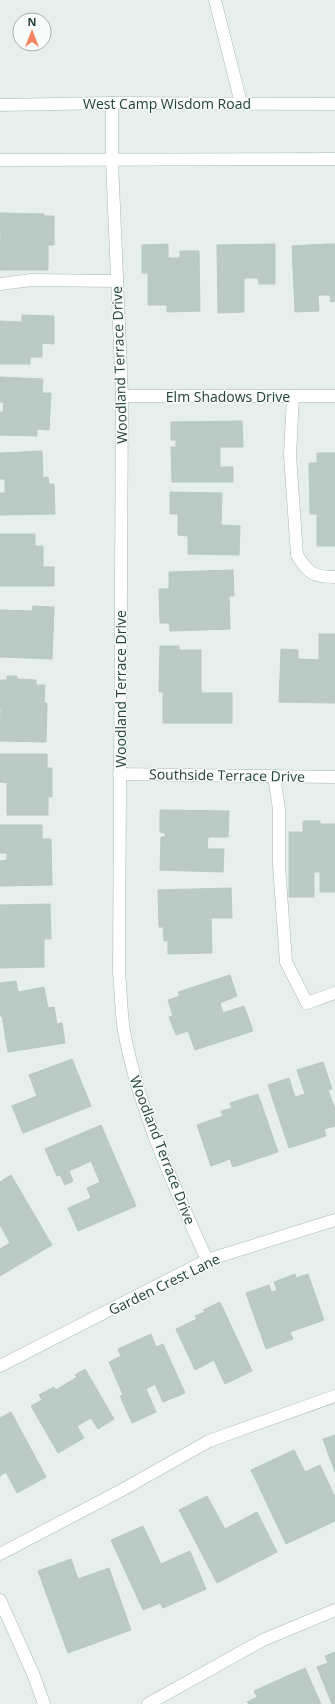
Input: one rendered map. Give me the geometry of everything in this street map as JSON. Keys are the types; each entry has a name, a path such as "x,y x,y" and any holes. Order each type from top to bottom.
{"street":[{"path":"216,0 241,103"},
{"name":"West Camp Wisdom Road","path":"0,105 112,103 335,104"},
{"name":"Woodland Terrace Drive","path":"112,103 112,160 122,396 119,973 124,1029 133,1069 148,1117 170,1175 207,1260"},
{"path":"0,160 335,159"},
{"path":"0,284 32,280 117,281"},
{"name":"Elm Shadows Drive","path":"122,396 335,396"},
{"path":"293,396 290,455 297,555 306,569 322,577 335,577"},
{"name":"Southside Terrace Drive","path":"119,774 335,777"},
{"path":"274,776 278,809 278,865 286,962 307,1003 335,993"},
{"name":"Garden Crest Lane","path":"0,1366 207,1260 335,1220"},
{"path":"0,1554 122,1490 209,1441 335,1396"},
{"path":"0,1600 34,1676 44,1704"},
{"path":"148,1704 263,1640 335,1610"}],"building":[{"path":"0,213 44,214 44,216 54,216 54,245 48,245 48,270 0,270"},
{"path":"168,244 168,258 180,258 180,251 199,251 200,311 167,312 167,305 148,305 148,273 142,273 142,245"},
{"path":"275,244 275,284 259,284 258,278 244,278 244,312 218,313 217,245"},
{"path":"335,244 335,301 331,302 330,295 318,295 319,311 295,312 292,246"},
{"path":"22,315 54,316 54,344 42,343 42,357 30,357 30,364 0,364 0,321 22,322"},
{"path":"0,377 43,379 42,393 51,393 49,430 37,429 37,436 0,435 0,412 3,412 4,402 0,402"},
{"path":"242,421 243,447 220,447 220,467 233,467 233,482 172,482 171,447 176,447 176,440 171,440 171,422"},
{"path":"42,451 43,478 48,477 49,484 54,484 55,514 0,515 0,493 5,493 5,479 0,479 0,453"},
{"path":"317,453 335,453 335,546 317,546 317,514 310,514 309,463 317,463"},
{"path":"170,492 222,493 221,525 240,526 239,555 188,554 188,536 178,535 178,514 170,514"},
{"path":"0,534 35,534 35,546 43,546 43,567 54,567 54,586 0,586"},
{"path":"233,570 234,596 229,596 230,629 170,631 169,623 160,623 159,589 169,589 169,572"},
{"path":"33,606 54,607 52,659 0,657 0,610 32,611"},
{"path":"319,634 335,634 335,703 279,702 281,649 298,650 298,659 319,660"},
{"path":"160,646 179,646 179,650 201,650 201,693 232,693 232,723 163,723 163,692 159,692"},
{"path":"7,676 17,676 17,679 36,680 36,685 45,685 44,703 47,703 46,742 0,741 0,680 7,680"},
{"path":"0,754 47,754 47,768 52,768 52,797 48,797 48,815 7,815 7,783 0,782"},
{"path":"160,810 229,811 228,837 208,837 207,849 224,849 223,872 160,870 161,837 165,837 165,833 160,832"},
{"path":"303,821 320,821 320,824 335,824 335,892 320,892 320,872 314,872 314,897 289,897 289,832 303,832"},
{"path":"0,825 42,825 42,839 51,839 52,885 0,886 0,861 7,860 7,853 0,853"},
{"path":"231,888 232,918 211,918 212,953 168,954 168,941 164,941 163,927 159,927 158,890"},
{"path":"50,904 51,939 44,939 44,967 0,968 0,905"},
{"path":"230,975 237,996 220,1003 223,1013 244,1006 253,1031 195,1050 188,1031 176,1035 169,1017 173,1016 168,1000 180,996 178,992"},
{"path":"16,981 18,992 44,987 48,1008 54,1007 57,1024 62,1023 65,1043 8,1052 2,1016 0,1016 0,983"},
{"path":"72,1059 91,1106 23,1133 12,1106 37,1096 29,1075"},
{"path":"323,1062 332,1089 328,1090 335,1109 335,1126 324,1129 326,1136 289,1148 268,1085 289,1078 295,1097 305,1094 297,1070"},
{"path":"258,1094 278,1152 233,1167 230,1159 211,1166 197,1125 223,1116 221,1111 232,1108 230,1103"},
{"path":"101,1125 136,1206 78,1231 68,1208 91,1198 87,1188 100,1182 91,1161 69,1171 73,1181 65,1185 60,1175 57,1176 45,1149"},
{"path":"11,1175 52,1245 0,1276 0,1249 10,1243 0,1225 0,1182"},
{"path":"295,1274 296,1278 308,1274 324,1320 290,1332 293,1339 266,1349 246,1293 269,1285 271,1292 277,1290 274,1282"},
{"path":"220,1302 252,1371 225,1384 214,1360 195,1370 176,1329 197,1319 195,1316 205,1312 203,1310"},
{"path":"151,1334 156,1347 163,1344 185,1393 163,1402 155,1384 146,1389 156,1412 132,1423 120,1396 123,1395 109,1362 121,1356 118,1349"},
{"path":"85,1369 114,1419 98,1429 91,1418 77,1426 84,1438 58,1453 31,1406 42,1400 39,1395 54,1387 56,1390 77,1377 75,1375"},
{"path":"11,1412 46,1477 17,1493 6,1472 0,1476 0,1418"},
{"path":"335,1435 335,1472 323,1439"},
{"path":"294,1450 305,1472 320,1465 335,1497 335,1521 286,1544 251,1470"},
{"path":"207,1496 225,1529 257,1512 277,1552 217,1583 179,1510"},
{"path":"143,1526 161,1564 190,1551 206,1589 163,1608 160,1603 143,1610 111,1540"},
{"path":"71,1559 78,1579 109,1568 131,1630 68,1653 38,1571"},
{"path":"335,1652 335,1704 332,1704 317,1667 328,1663 325,1656"},
{"path":"305,1668 321,1704 249,1704 247,1702 257,1697 254,1691"}]}
